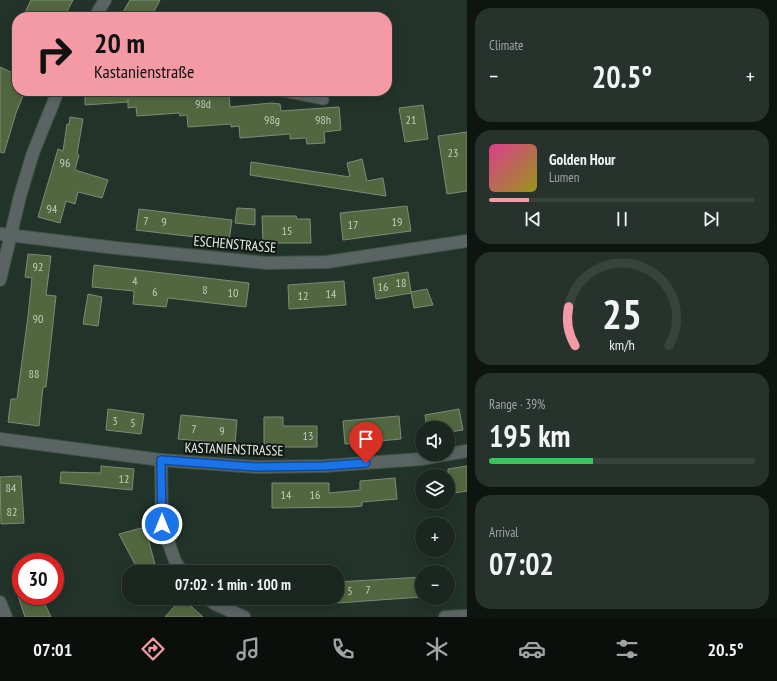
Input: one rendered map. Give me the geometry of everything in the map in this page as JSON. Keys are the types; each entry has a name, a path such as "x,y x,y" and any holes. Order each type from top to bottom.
{"street":[{"path":"98,12 105,0"},
{"path":"0,280 5,235 33,153 56,96"},
{"name":"ESCHENSTRASSE","path":"5,235 268,263 327,262 467,241"},
{"name":"KASTANIENSTRASSE","path":"0,439 161,460 257,467 324,466 421,459 467,451"},
{"path":"161,460 162,524 178,565"},
{"path":"0,602 6,617"},
{"path":"217,605 244,617"},
{"path":"445,617 467,616"}],"lane":[{"path":"304,96 324,100"}],"building":[{"path":"31,0 73,0 67,12 25,12"},
{"path":"130,0 160,0 154,12 123,12"},
{"path":"0,67 12,73 12,96 23,96 16,113 4,153 0,152"},
{"path":"85,96 229,96 230,107 271,103 280,104 281,111 339,107 341,130 324,132 325,143 307,144 306,138 290,139 290,134 240,138 239,126 231,127 231,124 188,127 187,115 180,116 179,113 137,116 136,107 128,108 128,102 85,105"},
{"path":"423,105 428,139 405,142 399,108"},
{"path":"70,117 83,119 77,154 79,155 75,170 108,180 102,198 78,192 75,204 66,201 60,223 38,217 58,149 63,151 67,124 69,125"},
{"path":"467,132 467,191 447,194 438,136"},
{"path":"362,159 367,181 383,178 386,196 250,175 251,162 350,177 347,163"},
{"path":"407,206 411,231 343,240 340,213"},
{"path":"237,208 255,209 255,225 235,223"},
{"path":"139,209 232,220 229,241 136,230"},
{"path":"262,216 296,216 297,219 310,219 311,243 263,243"},
{"path":"28,254 51,256 46,295 56,296 46,387 43,387 39,426 8,422 11,399 17,399 28,316 32,278 25,277"},
{"path":"94,265 249,283 246,307 168,298 166,307 133,304 134,291 92,287"},
{"path":"408,272 411,292 427,289 433,305 414,308 411,293 376,299 373,278"},
{"path":"344,281 346,305 289,309 288,285"},
{"path":"88,294 102,297 98,326 83,324"},
{"path":"108,409 144,414 141,434 106,430"},
{"path":"459,409 463,430 455,431 455,421 426,421 425,415"},
{"path":"181,415 237,420 235,444 178,439"},
{"path":"399,416 401,439 345,444 343,421"},
{"path":"264,417 283,417 283,426 317,426 317,447 264,447"},
{"path":"101,466 134,469 132,490 60,483 61,472 101,473"},
{"path":"467,466 467,491 455,493 455,469 448,469"},
{"path":"21,476 24,523 1,524 0,477"},
{"path":"395,478 397,499 362,502 362,506 352,507 272,508 272,483 329,483 329,493 360,490 360,481"},
{"path":"145,527 155,565 135,565 119,534"},
{"path":"415,577 415,597 344,603 344,582"},
{"path":"21,605 45,605 51,617 25,617"},
{"path":"176,605 190,605 203,617 165,617"}],"route":[{"path":"162,524 161,460 257,467 324,466 366,463"}]}
